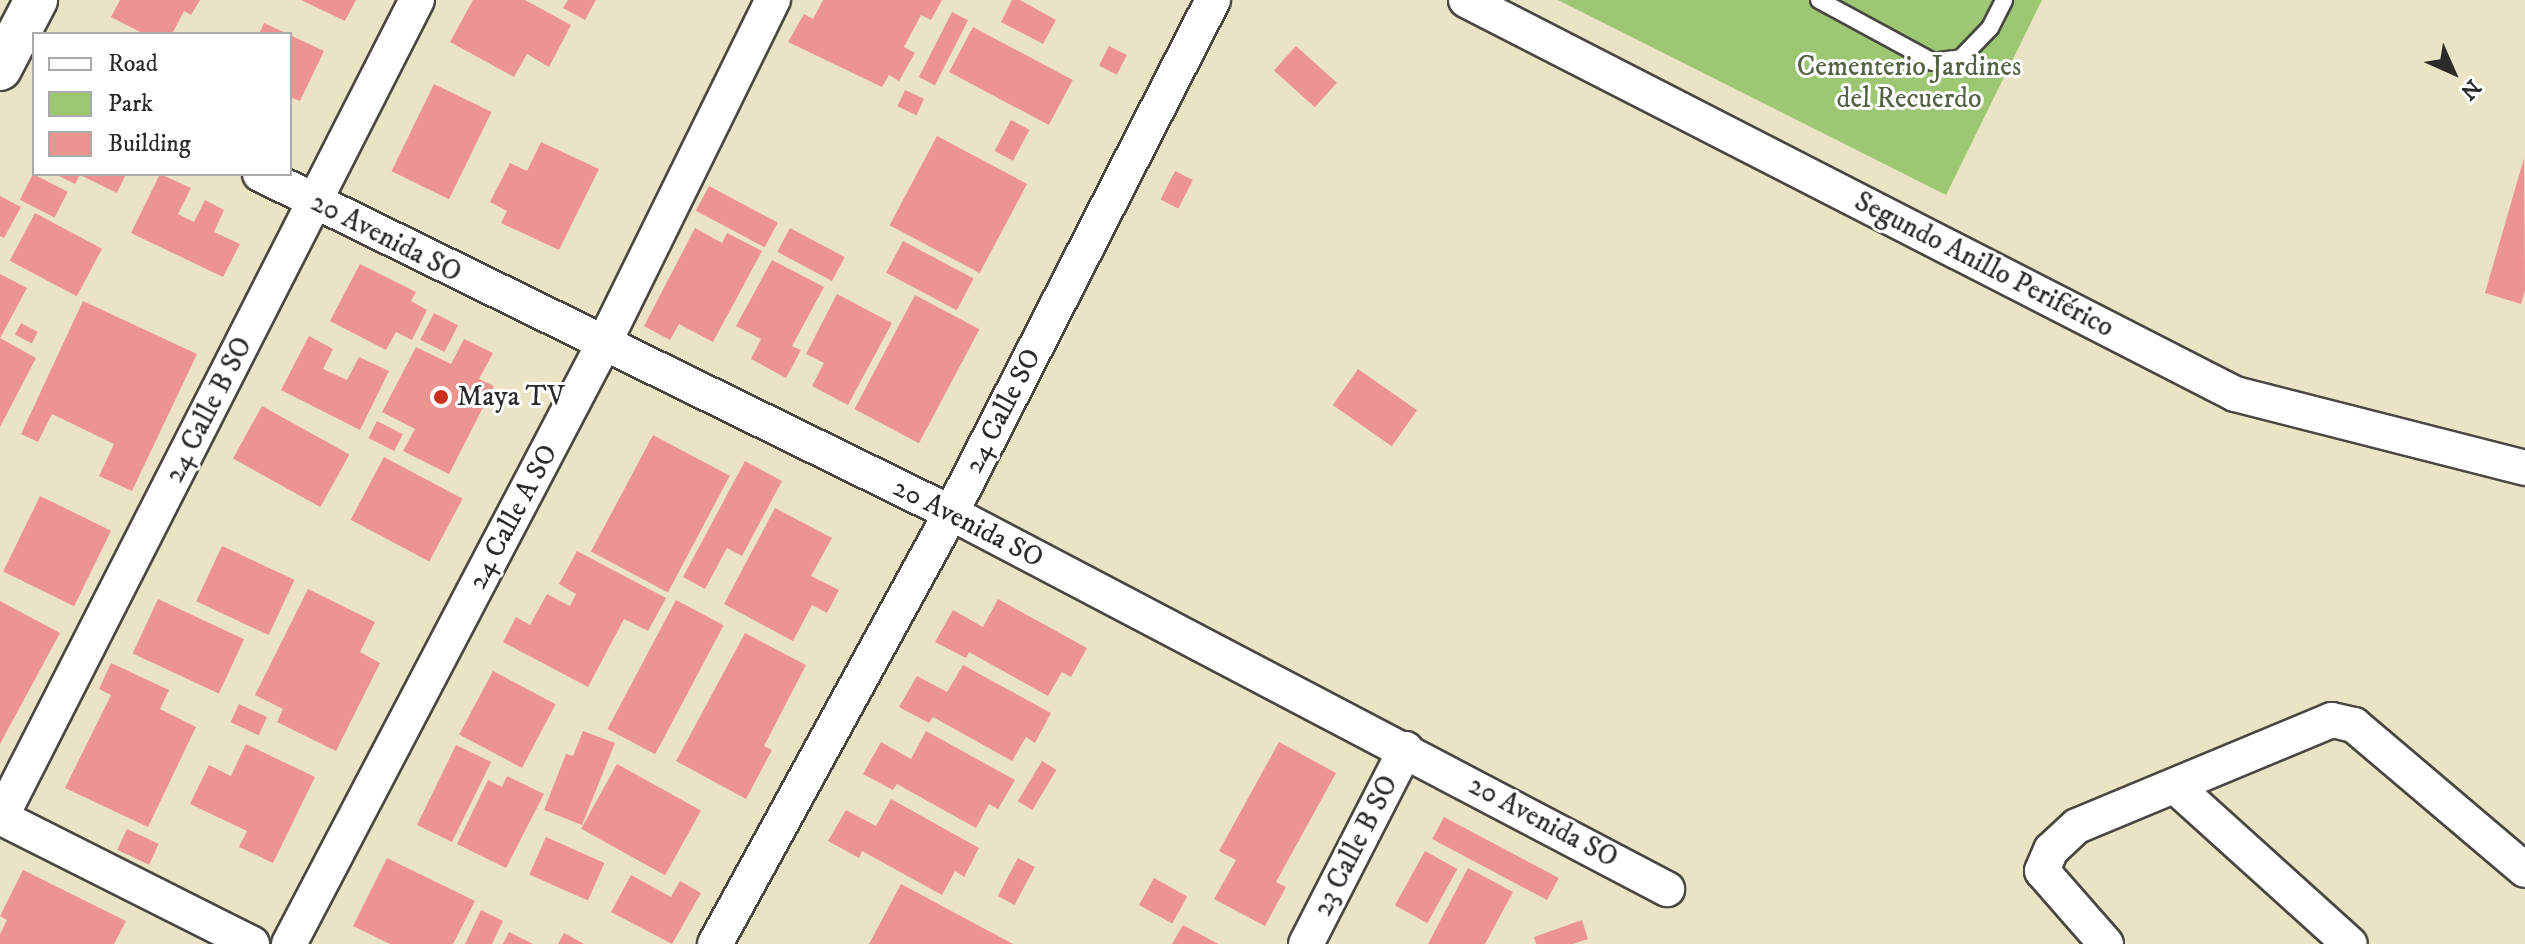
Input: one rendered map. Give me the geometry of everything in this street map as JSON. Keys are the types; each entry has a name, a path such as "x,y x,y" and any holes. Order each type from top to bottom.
{"street":[{"path":"11,54 36,0"},
{"name":"24 Calle B SO","path":"0,818 417,0"},
{"name":"24 Calle A SO","path":"289,944 603,345 773,0"},
{"name":"24 Calle SO","path":"715,944 951,513 1213,0"},
{"name":"Segundo Anillo Periférico","path":"1466,0 2235,394 2525,468"},
{"name":"20 Avenida SO","path":"264,176 951,513 1406,749 1667,889"},
{"path":"2106,944 2042,871 2051,850 2077,826 2332,720 2354,725 2525,870"},
{"name":"23 Calle B SO","path":"1306,944 1406,749"},
{"path":"2176,787 2350,944"},
{"path":"0,818 252,944"}],"lane":[{"path":"1819,0 1933,62 1961,58 1990,28 2004,0"}],"green space":[{"name":"Cementerio Jardines del Recuerdo","path":"1558,0 2042,0 1946,195"}],"building":[{"path":"120,0 200,0 191,15 184,11 173,32 140,32 111,17"},
{"path":"301,0 356,0 345,21"},
{"path":"473,0 525,0 571,25 549,67 527,54 514,77 450,42"},
{"path":"568,0 596,0 585,20 563,8"},
{"path":"823,0 942,0 931,20 921,15 904,47 915,53 899,81 889,75 882,87 788,42 804,14 813,19"},
{"path":"1012,0 1020,0 1056,20 1043,44 1001,22"},
{"path":"952,12 968,20 935,85 919,77"},
{"path":"264,23 284,32 260,32"},
{"path":"973,27 1073,80 1049,125 949,72"},
{"path":"292,36 324,51 300,101 292,98"},
{"path":"1109,46 1127,55 1117,75 1099,66"},
{"path":"1296,46 1337,83 1315,107 1274,71"},
{"path":"434,84 492,112 449,199 391,171"},
{"path":"905,90 924,99 916,115 897,106"},
{"path":"1011,120 1030,130 1013,161 995,151"},
{"path":"937,136 1027,184 980,273 890,225"},
{"path":"541,142 599,169 559,250 501,223 507,211 490,202 510,163 527,171"},
{"path":"2524,158 2525,291 2521,304 2485,293"},
{"path":"1175,171 1193,180 1178,209 1160,200"},
{"path":"32,176 68,192 55,218 20,200"},
{"path":"59,176 79,176 75,184"},
{"path":"82,176 125,176 117,193"},
{"path":"159,176 164,176 191,188 178,214 194,222 205,200 224,210 214,232 240,244 223,277 131,233"},
{"path":"709,186 778,223 765,247 696,211"},
{"path":"0,196 21,207 4,238 0,236"},
{"path":"35,213 102,249 77,296 10,261"},
{"path":"695,228 722,243 727,233 762,251 713,342 679,324 670,340 644,326"},
{"path":"790,228 845,257 832,281 777,252"},
{"path":"903,241 974,279 957,310 886,273"},
{"path":"772,260 824,287 792,346 801,350 786,378 751,359 761,339 736,326"},
{"path":"360,264 416,292 411,301 427,310 412,340 396,332 386,350 330,321"},
{"path":"0,274 27,288 0,338"},
{"path":"837,294 892,323 848,405 812,386 824,363 806,354"},
{"path":"915,295 979,329 919,443 854,409"},
{"path":"83,301 197,354 132,491 99,476 114,444 52,414 38,442 21,434"},
{"path":"434,313 458,325 444,352 420,340"},
{"path":"21,323 38,332 32,343 15,334"},
{"path":"309,336 333,349 323,369 347,380 359,357 389,371 360,430 281,390"},
{"path":"0,338 36,358 0,427"},
{"path":"464,339 493,353 479,379 494,386 449,474 403,451 415,429 382,412 416,347 451,364"},
{"path":"1358,369 1417,410 1392,446 1333,405"},
{"path":"262,406 349,454 320,507 233,458"},
{"path":"377,421 403,434 394,451 368,438"},
{"path":"653,435 730,476 668,592 591,552"},
{"path":"384,457 463,499 429,561 351,520"},
{"path":"745,461 782,481 742,556 727,548 705,589 683,577"},
{"path":"40,496 111,531 74,606 3,571"},
{"path":"775,508 832,538 811,576 839,590 827,613 812,605 793,641 724,604"},
{"path":"222,546 295,580 269,635 196,601"},
{"path":"577,551 666,598 648,631 624,619 588,687 503,642 516,617 530,625 547,594 570,606 576,594 559,584"},
{"path":"308,589 375,622 360,652 380,663 336,751 277,722 283,709 255,695"},
{"path":"158,599 244,639 219,694 133,653"},
{"path":"998,599 1087,648 1071,677 1062,672 1048,696 969,652 966,658 935,642 953,610 983,627"},
{"path":"676,600 724,625 655,754 607,729"},
{"path":"0,601 60,633 0,744"},
{"path":"745,633 806,665 764,746 772,750 746,799 676,761"},
{"path":"111,663 169,690 160,709 196,727 148,827 65,788 111,695 99,689"},
{"path":"963,665 1051,713 1035,743 1026,737 1012,761 933,717 929,723 899,707 917,676 947,692"},
{"path":"493,671 556,704 522,768 459,735"},
{"path":"239,704 267,717 259,735 231,722"},
{"path":"583,731 615,743 582,825 544,810 566,754 573,756"},
{"path":"926,731 1015,780 998,809 989,804 976,828 897,784 893,790 863,774 881,742 911,759"},
{"path":"1279,742 1336,773 1276,882 1286,887 1265,926 1214,899 1236,860 1219,851"},
{"path":"246,744 315,777 273,863 239,847 247,831 190,804 209,765 231,776"},
{"path":"456,745 491,762 452,842 417,825"},
{"path":"1042,761 1057,770 1032,810 1018,801"},
{"path":"617,764 701,811 665,875 581,829"},
{"path":"507,776 544,794 506,868 457,844 488,780 502,787"},
{"path":"891,799 979,848 964,877 955,871 942,895 862,851 859,858 828,841 846,810 876,826"},
{"path":"1444,817 1559,878 1547,900 1432,839"},
{"path":"127,829 159,844 149,865 117,850"},
{"path":"546,837 604,863 588,900 529,874"},
{"path":"1425,851 1457,869 1427,923 1395,905"},
{"path":"387,858 475,901 453,944 390,944 353,926"},
{"path":"1018,858 1035,867 1015,905 998,896"},
{"path":"1468,868 1513,892 1485,944 1428,944"},
{"path":"23,870 126,921 114,944 0,944 0,934 7,920 0,916"},
{"path":"631,875 671,897 680,881 701,893 672,944 611,912"},
{"path":"1154,878 1187,896 1172,924 1139,905"},
{"path":"901,884 1013,944 869,944"},
{"path":"481,910 503,921 492,944 465,944"},
{"path":"1582,920 1588,939 1573,944 1536,944 1534,937"},
{"path":"1183,925 1218,944 1172,944"},
{"path":"509,932 533,944 503,944"},
{"path":"564,933 584,944 558,944"}],"place":[{"name":"Maya TV","path":"441,397"}]}
